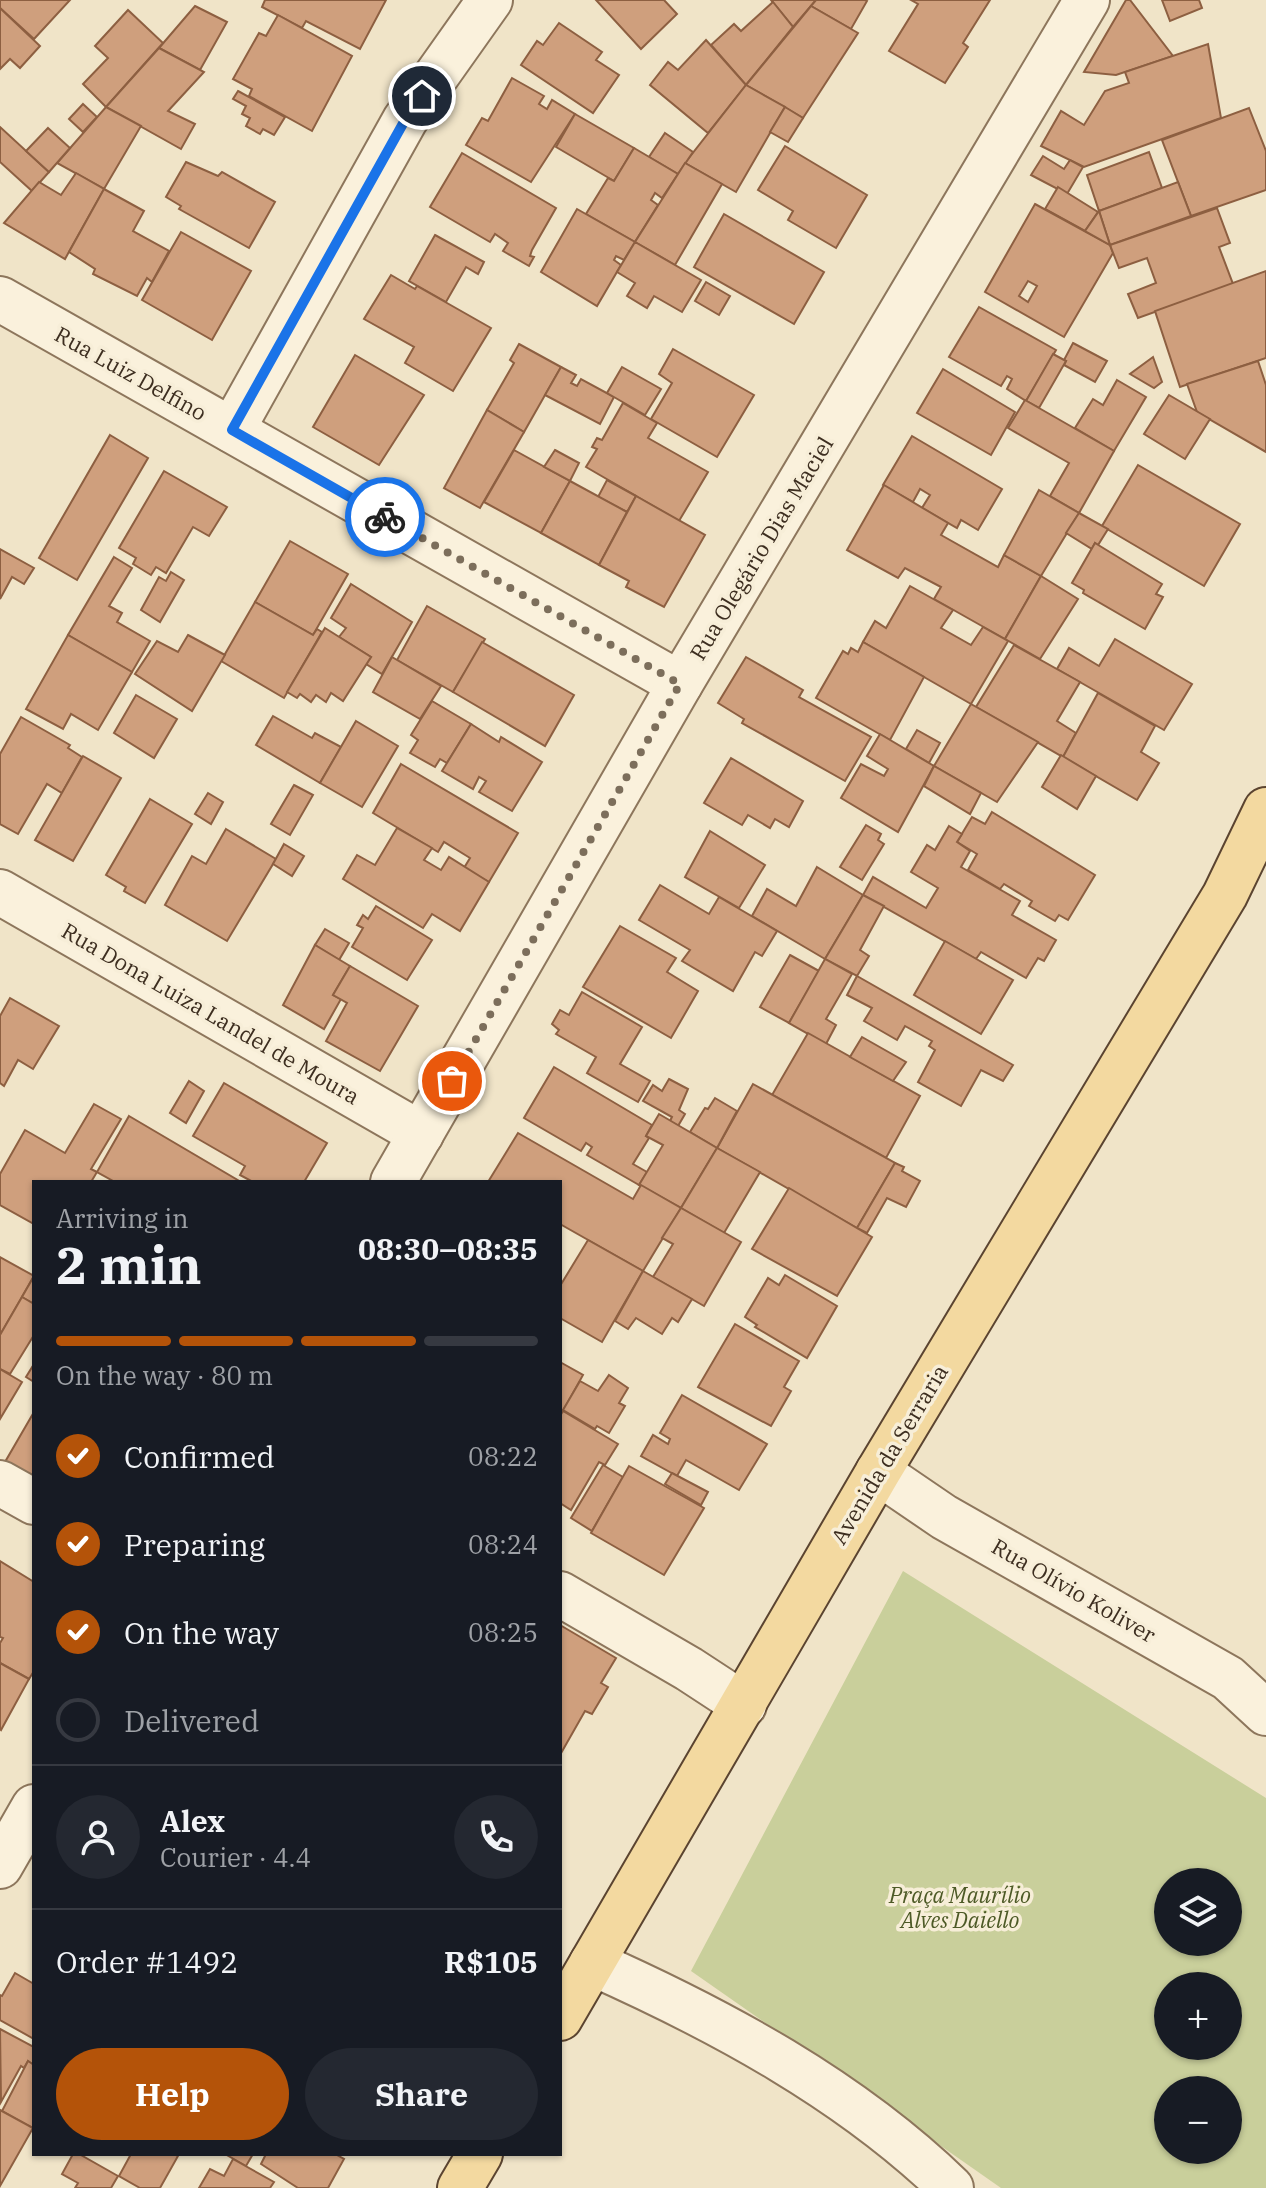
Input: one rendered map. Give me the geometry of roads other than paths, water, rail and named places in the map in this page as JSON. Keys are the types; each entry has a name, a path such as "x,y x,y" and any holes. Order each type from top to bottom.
{"main road":[{"name":"Avenida da Serraria","path":"562,2015 878,1472 1225,895 1266,810"},
{"name":"Avenida da Serraria","path":"1225,895 1266,864"},
{"path":"460,2188 479,2156"}],"street":[{"path":"232,430 405,120 490,0"},
{"name":"Rua Olegário Dias Maciel","path":"394,1180 680,684 1087,0"},
{"name":"Rua Luiz Delfino","path":"0,299 680,684"},
{"name":"Rua Dona Luiza Landel de Moura","path":"0,892 421,1134"},
{"name":"Rua Olívio Koliver","path":"878,1472 944,1517 1228,1678 1266,1713"},
{"path":"0,1483 32,1501"},
{"path":"562,1595 689,1669 744,1705"},
{"path":"0,1866 32,1810"},
{"path":"592,1963 667,1996 793,2067 916,2154 951,2188"}],"park label":[{"name":"Praça Maurílio Alves Daiello","path":"960,1906"}]}
